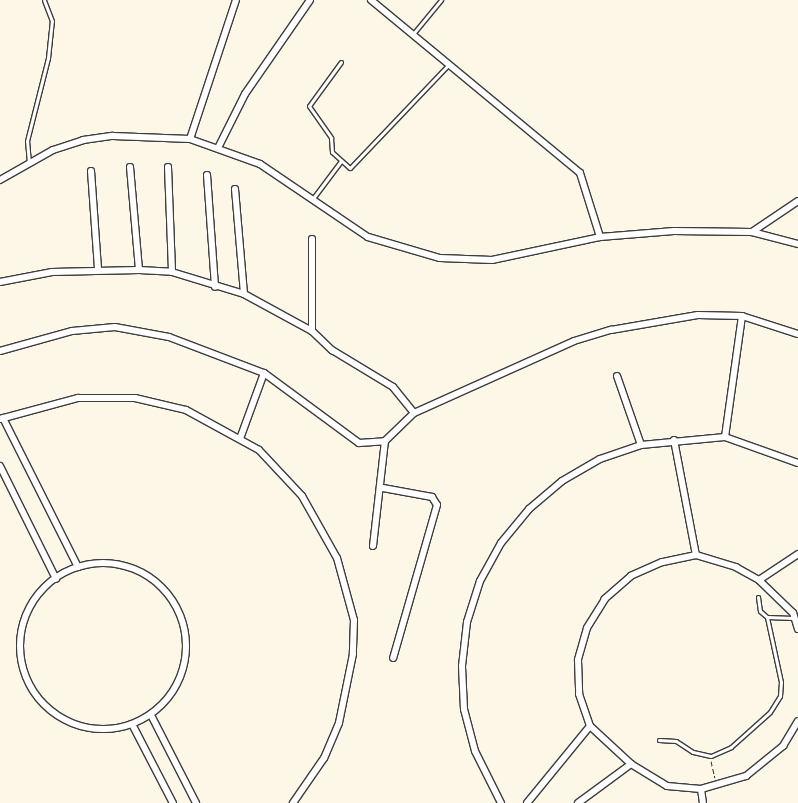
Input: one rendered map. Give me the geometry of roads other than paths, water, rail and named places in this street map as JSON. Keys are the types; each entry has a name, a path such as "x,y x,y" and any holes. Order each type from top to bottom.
{"street":[{"path":"190,139 236,0"},
{"path":"219,146 245,94 310,0"},
{"path":"371,0 580,173 600,237"},
{"path":"0,180 29,163 83,140 122,136 190,139 219,146 260,164 314,197 368,237 465,262 600,237 684,230 752,232 798,244"},
{"path":"130,168 140,270"},
{"path":"168,168 172,272"},
{"path":"91,171 98,269"},
{"path":"207,175 215,286"},
{"path":"235,189 244,294"},
{"path":"752,232 798,201"},
{"path":"312,239 312,331"},
{"path":"0,282 98,269 140,270 172,272 244,294 312,331 332,350 405,396 414,412"},
{"path":"0,351 72,331 115,327 189,342 264,373 359,443 385,441 414,412 559,348 611,330 698,315 742,316 798,334"},
{"path":"725,437 742,316"},
{"path":"241,436 264,373"},
{"path":"617,376 642,445"},
{"path":"78,566 2,418 78,398 135,398 186,410 241,436 276,467 322,526 348,593 354,620 352,654 339,723 324,758 293,803"},
{"path":"501,803 475,751 464,709 462,666 467,622 480,581 501,543 529,509 556,486 600,459 642,445 674,440 725,437 798,463"},
{"path":"674,440 696,555"},
{"path":"373,546 383,488 385,441"},
{"path":"0,466 56,578"},
{"path":"383,488 432,497 437,505 393,658"},
{"path":"759,580 798,554"},
{"path":"798,629 794,616 759,580 736,567 696,555 662,562 631,576 605,599 587,628 579,677 590,726 631,764 667,786 701,789 746,776 783,746 798,721"},
{"path":"117,564 135,569 152,578 179,611 186,636 184,668 171,696 151,715 132,724 111,729 76,724 47,707 30,685 22,661 21,636 36,597 56,578 78,566 117,564"},
{"path":"794,616 798,607"},
{"path":"151,715 196,803"},
{"path":"132,724 173,803"},
{"path":"527,803 590,726"},
{"path":"578,803 631,764"},
{"path":"701,789 703,803"}],"lane":[{"path":"29,163 27,141 48,58 52,20 44,0"},
{"path":"413,34 441,0"},
{"path":"340,62 309,106 341,161 352,167 449,64"},
{"path":"314,197 341,161"},
{"path":"659,740 676,741 692,752 710,756 731,748 780,696 767,617 760,610 758,597"},
{"path":"767,617 794,616"}]}
